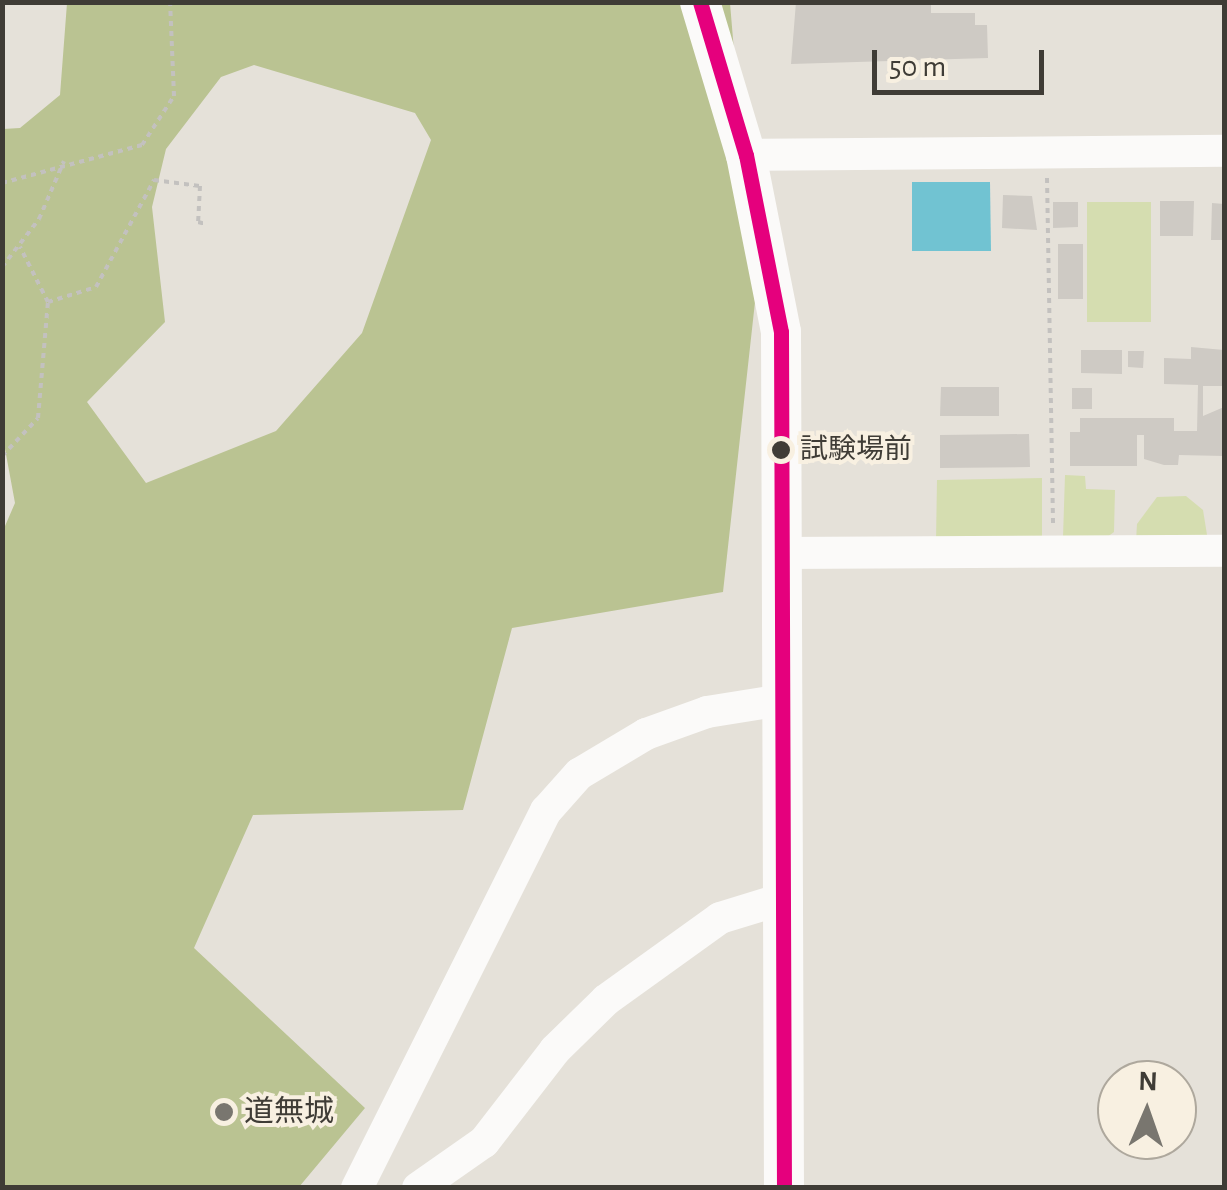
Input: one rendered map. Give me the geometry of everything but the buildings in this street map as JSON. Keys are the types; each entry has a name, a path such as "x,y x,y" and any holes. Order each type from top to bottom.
{"main road":[{"path":"700,2 746,154 781,332 784,1188"}],"street":[{"path":"746,154 1224,151"},
{"path":"783,554 1224,552"},
{"path":"370,1184 557,799 579,774 646,734 707,712 782,700"},
{"path":"418,1188 484,1142 555,1050 606,1000 720,918 782,899"}],"path":[{"path":"2,183 64,162 142,145 160,121 177,76 170,2"},
{"path":"1046,154 1054,554"},
{"path":"2,267 20,247 64,162"},
{"path":"48,302 96,287 154,180 200,186 198,222 206,224"},
{"path":"2,456 38,418 48,302 20,247"}],"green space":[{"path":"67,3 730,3 755,302 723,592 512,628 463,810 253,815 194,948 365,1108 299,1187 3,1187 2,533 15,503 3,438 3,129 20,128 60,95","holes":["254,65 415,113 431,140 362,333 276,431 146,483 87,402 165,322 152,207 166,149 221,77"]},
{"path":"1087,202 1151,202 1151,322 1087,322"},
{"path":"1065,475 1085,476 1086,489 1115,490 1114,532 1103,540 1063,537"},
{"path":"1042,478 1042,542 936,541 937,480"},
{"path":"1186,496 1203,510 1208,541 1136,541 1137,524 1157,497"}],"water":[{"path":"912,182 990,182 991,251 912,251"}],"transit line":[{"path":"700,2 746,155 781,332 784,1188"}],"place":[{"name":"試験場前","path":"781,450"},
{"name":"道無城","path":"224,1112"}]}
